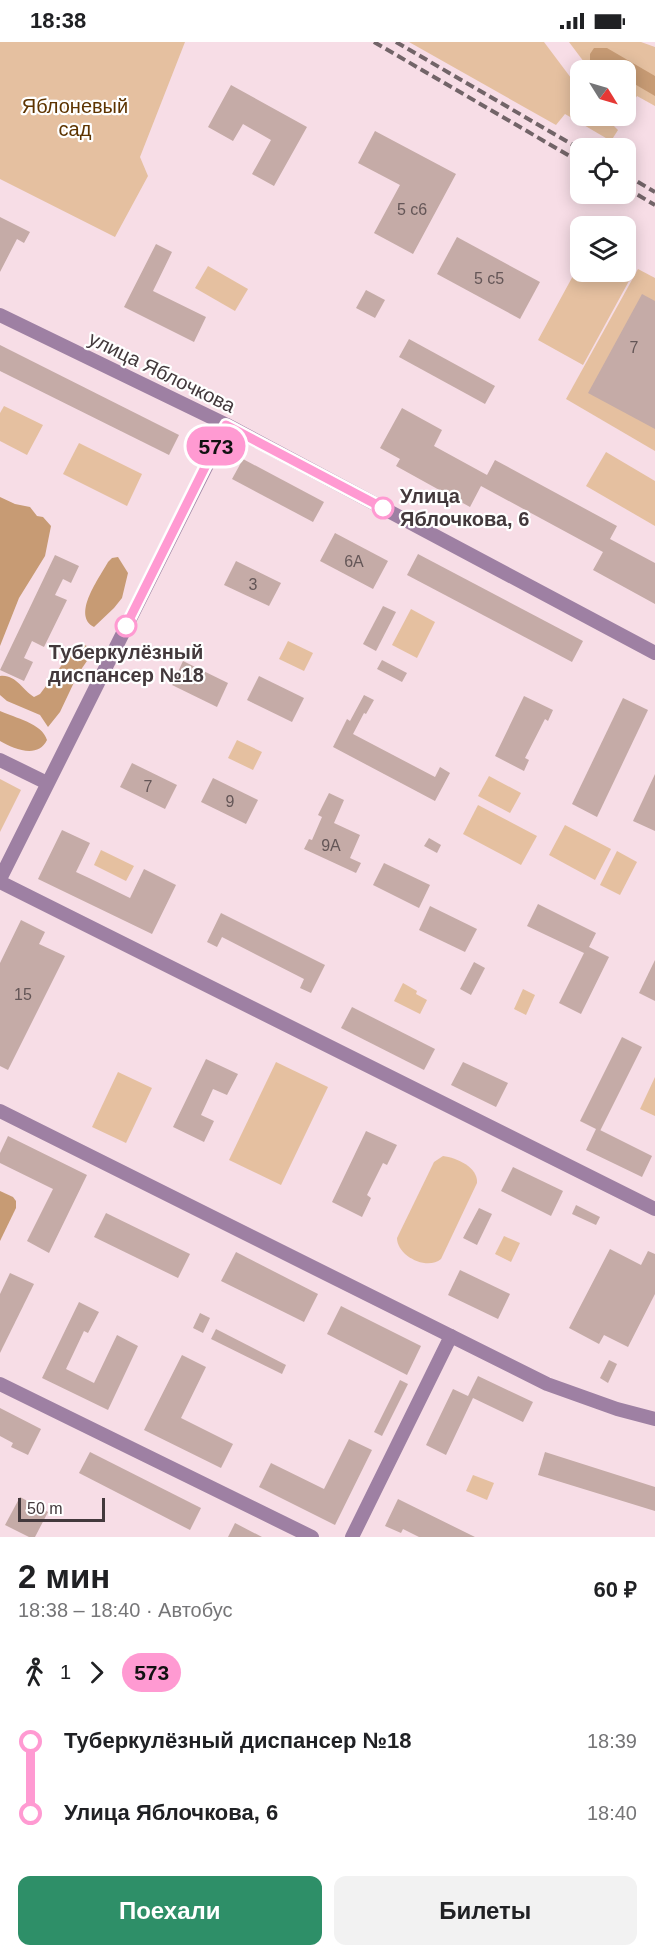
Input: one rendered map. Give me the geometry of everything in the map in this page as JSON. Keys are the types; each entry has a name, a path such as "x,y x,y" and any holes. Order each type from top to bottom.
{"street":[{"name":"улица Яблочкова","path":"0,315 226,425 655,653"},
{"path":"226,425 0,881 655,1209"},
{"path":"0,760 47,783"},
{"path":"0,1111 562,1390 655,1419"},
{"path":"352,1537 451,1336"},
{"path":"0,1384 312,1537"}],"green space":[{"name":"Яблоневый сад","path":"0,42 185,42 140,157 148,176 115,237 0,179"},
{"path":"409,42 544,42 570,77 570,117 565,114 556,125"},
{"path":"569,42 641,42 655,47 655,106 637,96 636,98 636,60 582,60"},
{"path":"585,126 614,126 618,130 613,138 606,138"},
{"path":"208,266 248,289 235,311 195,288"},
{"path":"638,269 655,278 655,451 566,399 631,282 636,282"},
{"path":"570,281 628,282 583,365 538,340"},
{"path":"4,406 43,425 27,455 0,441 0,413"},
{"path":"79,443 142,474 127,506 63,474"},
{"path":"606,452 655,481 655,526 586,486"},
{"path":"411,609 435,622 417,658 392,645"},
{"path":"288,641 313,653 304,671 279,659"},
{"path":"237,740 262,752 253,770 228,758"},
{"path":"489,776 521,793 510,813 478,796"},
{"path":"0,779 21,790 0,832"},
{"path":"478,805 537,836 521,865 463,834"},
{"path":"565,825 611,849 595,880 549,855"},
{"path":"101,850 134,866 126,881 94,865"},
{"path":"617,851 637,862 620,895 600,885"},
{"path":"403,983 427,1000 420,1014 394,1001"},
{"path":"523,989 535,995 526,1015 514,1009"},
{"path":"276,1062 328,1087 281,1185 229,1160"},
{"path":"118,1072 152,1088 126,1143 92,1127"},
{"path":"655,1077 655,1116 640,1109"},
{"path":"443,1156 466,1164 474,1172 477,1183 441,1259 435,1262 421,1262 407,1256 402,1251 397,1238 434,1162"},
{"path":"504,1236 520,1243 511,1262 495,1254"},
{"path":"473,1475 494,1483 487,1500 466,1491"}],"shaded area":[{"path":"594,48 607,48 628,60 590,60 590,54"},
{"path":"636,65 655,76 655,96 636,85"},
{"path":"0,497 15,504 30,507 37,516 43,517 51,526 45,556 19,598 0,646"},
{"path":"118,557 128,573 122,598 94,627 85,614 89,596 108,562"},
{"path":"81,644 87,646 89,658 78,674 60,712 48,727 40,715 7,701 0,695 0,676 15,680 34,697 40,694 76,646"},
{"path":"0,711 40,729 47,740 43,746 32,751 25,751 0,741"},
{"path":"0,1191 13,1197 16,1201 16,1208 0,1241"}],"building":[{"path":"231,85 307,127 274,186 252,174 271,140 243,124 233,141 208,127"},
{"path":"375,131 456,174 413,254 374,233 400,185 358,163"},
{"path":"0,217 30,232 24,243 17,239 0,272"},
{"path":"457,237 540,282 520,319 437,274"},
{"path":"156,244 172,252 153,291 206,317 194,342 124,307"},
{"path":"366,290 385,300 375,318 356,308"},
{"path":"642,294 655,301 655,429 588,393"},
{"path":"409,339 495,386 485,404 399,357"},
{"path":"0,345 179,435 169,455 0,371"},
{"path":"402,408 442,430 434,446 487,475 495,460 617,526 610,539 655,563 655,604 593,570 603,552 481,486 470,507 396,466 400,459 380,448"},
{"path":"243,459 324,502 313,522 232,479"},
{"path":"335,533 388,561 373,589 320,561"},
{"path":"418,554 583,641 572,662 407,575"},
{"path":"55,555 79,566 71,583 63,579 55,595 67,600 44,647 32,641 24,658 33,662 24,681 0,670"},
{"path":"236,561 281,583 269,606 224,585"},
{"path":"383,606 396,612 376,651 363,644"},
{"path":"382,660 407,673 402,682 377,669"},
{"path":"183,661 228,683 217,707 172,685"},
{"path":"259,676 304,698 292,722 247,700"},
{"path":"364,695 374,700 353,734 435,777 440,767 450,773 435,801 333,747 347,719 350,721"},
{"path":"524,696 553,710 548,721 545,719 525,758 529,760 524,771 495,756"},
{"path":"623,698 648,710 597,817 572,804"},
{"path":"132,763 177,785 165,809 120,787"},
{"path":"655,774 655,831 633,821"},
{"path":"213,778 258,800 246,824 201,802"},
{"path":"329,793 344,800 334,823 360,835 350,858 361,863 356,873 304,849 309,839 312,840 322,817 318,815"},
{"path":"62,830 90,843 76,872 130,898 144,869 176,885 152,934 38,879"},
{"path":"429,838 441,845 437,853 424,846"},
{"path":"384,863 430,885 419,908 373,885"},
{"path":"538,904 596,933 589,947 609,957 581,1014 559,1003 584,953 527,926"},
{"path":"430,906 477,929 465,952 419,930"},
{"path":"221,913 325,965 311,993 300,988 304,979 222,937 217,947 207,942"},
{"path":"21,920 45,932 39,944 65,956 8,1070 0,1066 0,963"},
{"path":"655,960 655,1001 639,993"},
{"path":"474,962 485,968 471,995 460,989"},
{"path":"352,1007 435,1049 424,1070 341,1028"},
{"path":"622,1037 642,1047 600,1130 652,1156 642,1177 586,1150 596,1129 580,1121"},
{"path":"206,1059 238,1074 227,1095 213,1089 201,1115 214,1121 204,1142 173,1127"},
{"path":"463,1062 508,1083 496,1107 451,1085"},
{"path":"366,1131 397,1145 387,1165 383,1163 367,1195 371,1198 362,1217 332,1202"},
{"path":"8,1136 87,1175 49,1253 27,1241 53,1189 0,1163 0,1153"},
{"path":"513,1167 563,1191 551,1216 501,1191"},
{"path":"576,1205 600,1217 596,1225 572,1214"},
{"path":"479,1208 492,1214 477,1245 463,1238"},
{"path":"106,1213 190,1254 178,1278 94,1237"},
{"path":"610,1249 641,1265 648,1251 655,1254 655,1294 628,1347 604,1335 599,1344 569,1328"},
{"path":"236,1252 318,1294 304,1322 221,1281"},
{"path":"460,1270 510,1294 498,1319 448,1295"},
{"path":"10,1273 34,1284 0,1353 0,1294"},
{"path":"79,1302 99,1312 88,1333 84,1331 66,1369 94,1383 117,1335 138,1346 108,1410 42,1378"},
{"path":"341,1306 421,1346 407,1375 327,1334"},
{"path":"200,1313 210,1318 203,1333 193,1328"},
{"path":"216,1329 286,1365 282,1374 211,1339"},
{"path":"182,1355 206,1367 181,1418 233,1444 221,1468 144,1430"},
{"path":"609,1360 617,1364 608,1383 600,1378"},
{"path":"478,1376 533,1402 523,1422 473,1398 446,1455 426,1445 453,1389 468,1396"},
{"path":"400,1380 408,1384 382,1436 374,1432"},
{"path":"0,1408 41,1429 28,1455 11,1447 13,1443 0,1436"},
{"path":"349,1439 372,1450 335,1525 259,1487 271,1463 324,1489"},
{"path":"90,1452 201,1508 190,1530 79,1473"},
{"path":"545,1452 655,1487 655,1511 538,1475"},
{"path":"20,1497 48,1512 35,1537 29,1537 5,1525"},
{"path":"398,1499 475,1537 419,1537 403,1529 401,1533 385,1526"},
{"path":"235,1523 262,1537 228,1537"}],"railway":[{"path":"374,42 570,156"},
{"path":"396,42 570,143"},
{"path":"636,181 655,192"},
{"path":"636,194 655,205"}],"bus line":[{"name":"573","path":"126,626 226,425 383,508"}],"place":[{"name":"Улица Яблочкова, 6","path":"383,508"},
{"name":"Туберкулёзный диспансер №18","path":"126,626"}]}
